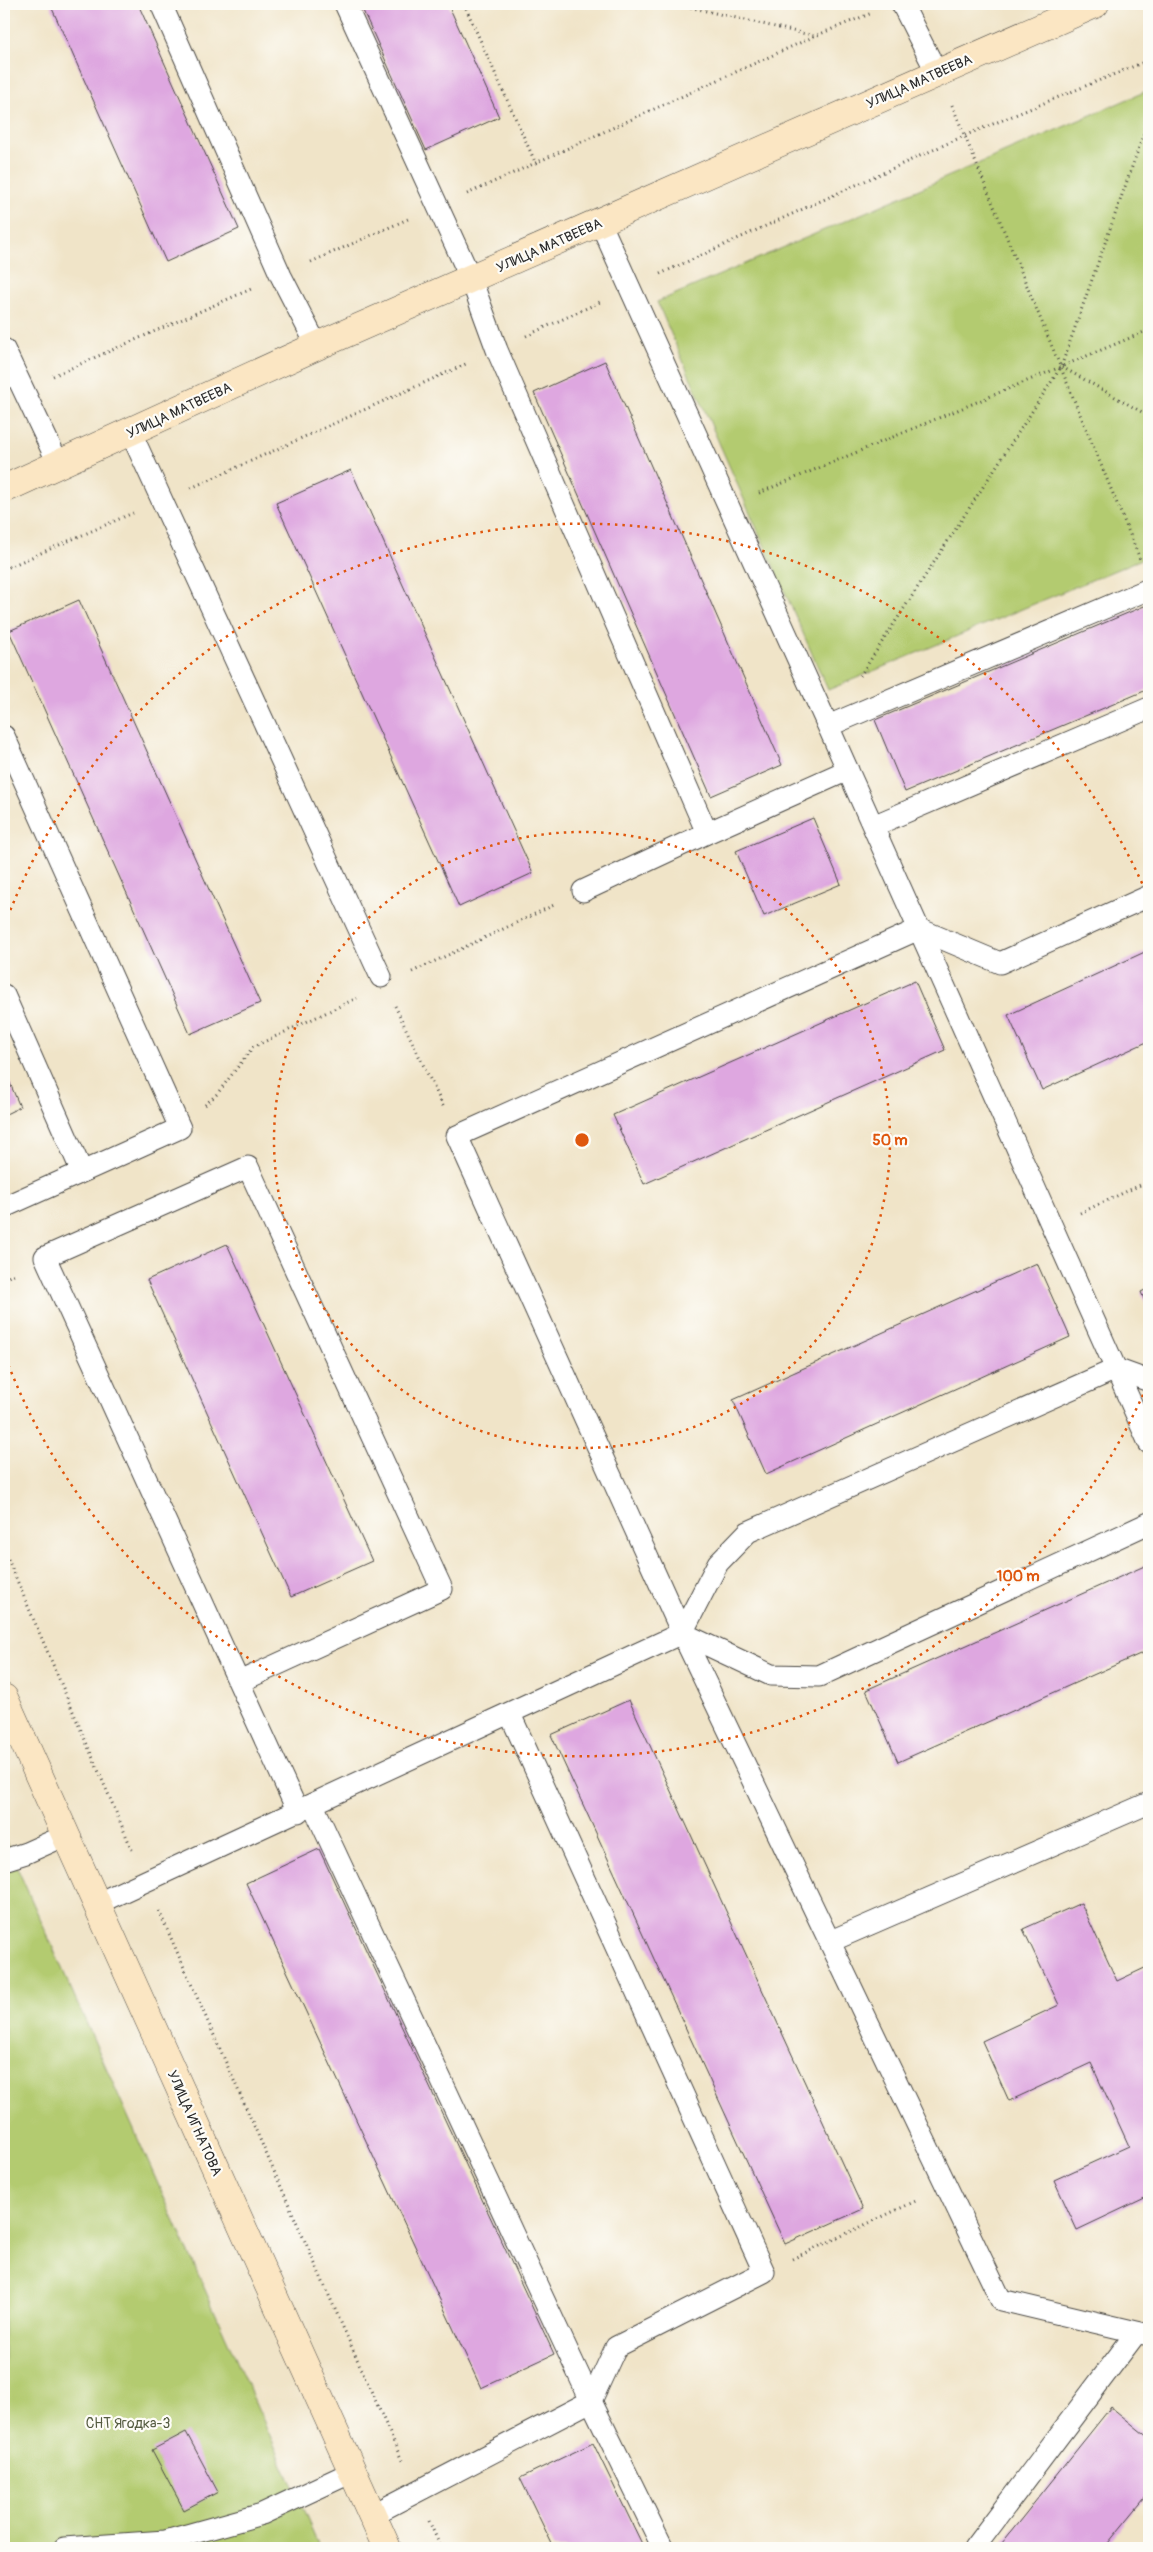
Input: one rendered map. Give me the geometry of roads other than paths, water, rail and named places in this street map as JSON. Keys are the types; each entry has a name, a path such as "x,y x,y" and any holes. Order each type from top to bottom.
{"main road":[{"name":"УЛИЦА МАТВЕЕВА","path":"4,490 317,346 1095,4"},
{"name":"УЛИЦА ИГНАТОВА","path":"4,1698 64,1836 387,2548"}],"lane":[{"path":"161,4 281,276 317,346"},
{"path":"345,4 471,279 497,350 707,833"},
{"path":"902,4 937,73"},
{"path":"600,222 848,770 1149,1444"},
{"path":"4,349 59,465"},
{"path":"131,433 381,977"},
{"path":"828,726 1149,589"},
{"path":"873,826 1149,708"},
{"path":"4,736 180,1128 4,1207"},
{"path":"583,891 848,770"},
{"path":"974,2548 1143,2334 1001,2300 831,1941 682,1633 457,1136 918,928 1000,963 1149,896"},
{"path":"4,995 82,1172"},
{"path":"239,1682 442,1589 248,1167 45,1258 239,1682 306,1809 663,2548"},
{"path":"96,1904 146,1883 682,1633 718,1563 748,1532 1116,1369 1149,1381"},
{"path":"682,1633 771,1675 819,1676 1149,1523"},
{"path":"372,2515 416,2494 591,2401 616,2347 764,2272 510,1714"},
{"path":"831,1941 1149,1803"},
{"path":"4,1860 26,1853 64,1836"},
{"path":"64,2548 165,2541 262,2514 352,2472"}],"park label":[{"name":"СНТ Ягодка-3","path":"128,2423"}]}
